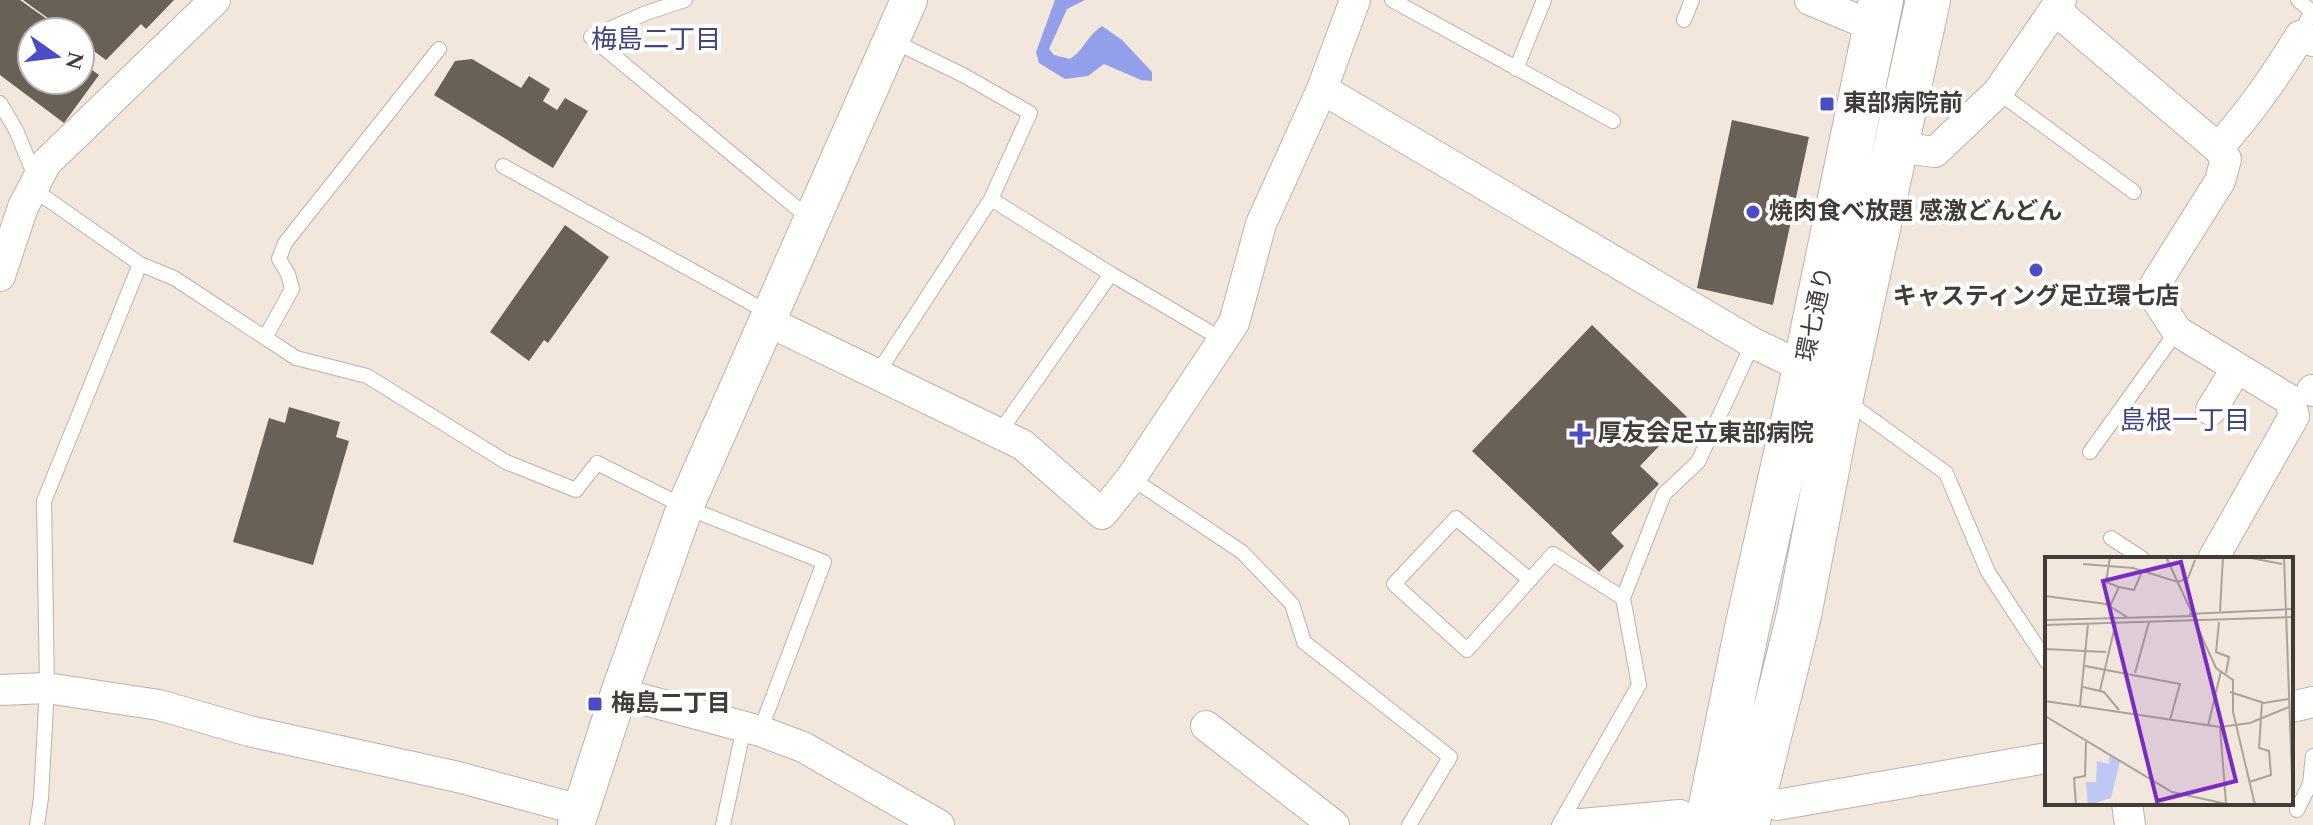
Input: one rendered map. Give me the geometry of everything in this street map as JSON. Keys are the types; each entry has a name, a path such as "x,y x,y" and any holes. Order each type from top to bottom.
{"main road":[{"name":"環七通り","path":"1766,818 1799,615 1841,397 1928,0"},
{"name":"環七通り","path":"1688,822 1747,628 1805,368 1878,14"}],"street":[{"path":"0,276 23,207 46,163 215,0"},
{"path":"0,690 47,688 159,705 249,731 458,777 578,818 685,507 909,0"},
{"path":"768,317 1023,445 1102,514 1131,478 1234,323 1261,224 1322,89 1355,0"},
{"path":"1810,0 1878,14"},
{"path":"1896,147 1935,152 1998,92 2058,5 2218,148 2226,159 2220,181 2151,291 2177,331 2237,368 2307,393 2214,557"},
{"path":"2218,148 2306,38"},
{"path":"1322,89 1753,343 1805,368"},
{"path":"2211,410 2237,368"},
{"path":"619,693 752,729 803,747 939,825"},
{"path":"2293,707 2313,702"},
{"path":"1206,726 1334,825"},
{"path":"1766,818 2045,758"},
{"path":"2127,805 2130,825"},
{"path":"1570,825 1688,822"}],"lane":[{"path":"685,0 591,37 811,220"},
{"path":"1392,0 1613,121"},
{"path":"1516,69 1544,0"},
{"path":"1684,20 1692,0"},
{"path":"2298,0 2311,11 2306,38"},
{"path":"877,374 991,199 1030,113 963,75 891,40"},
{"path":"265,338 292,289 279,259 285,243 439,49"},
{"path":"1998,92 2134,192"},
{"path":"0,103 16,130 43,196 140,264 174,278 296,358 367,376 506,462 576,490 597,463 685,507 824,562 752,729 723,825"},
{"path":"503,166 768,317"},
{"path":"991,199 1223,340"},
{"path":"37,825 47,688 44,501 140,264"},
{"path":"999,433 1111,274"},
{"path":"2090,452 2177,331"},
{"path":"1559,825 1639,685 1623,598 1664,494 1698,462 1753,343"},
{"path":"1841,397 1946,473 1988,572 2045,659"},
{"path":"1131,478 1242,552 1292,604 1304,642 1450,757 1409,825"},
{"path":"1530,580 1456,518 1394,584 1467,650 1530,580 1553,554 1623,598"},
{"path":"2111,538 2140,557"},
{"path":"2297,810 2310,784 2313,756"}],"shaded area":[{"path":"1055,0 1085,0 1067,9 1049,49 1054,55 1070,59 1102,26 1122,40 1152,72 1152,81 1141,80 1104,64 1088,76 1065,79 1039,63 1036,52"}],"building":[{"path":"0,0 20,0 43,16 16,16 16,87 0,75"},
{"path":"23,0 174,0 146,29 141,24 106,60 96,53 96,16 45,16"},
{"path":"472,59 521,88 529,76 550,89 543,101 557,110 565,98 588,111 553,168 434,95 455,61"},
{"path":"28,96 84,96 64,123"},
{"name":"焼肉食べ放題 感激どんどん","path":"1732,120 1809,137 1773,305 1697,288"},
{"path":"565,225 609,257 548,343 544,340 529,361 490,332"},
{"name":"厚友会足立東部病院","path":"1592,325 1687,417 1640,466 1659,484 1611,533 1624,546 1599,572 1472,451"},
{"path":"289,407 340,422 336,437 349,441 313,565 233,542 269,418 285,423"}],"place":[{"name":"東部病院前","path":"1827,104"},
{"name":"焼肉食べ放題 感激どんどん","path":"1753,212"},
{"name":"キャスティング足立環七店","path":"2036,270"},
{"name":"厚友会足立東部病院","path":"1580,434"},
{"name":"梅島二丁目","path":"595,704"}],"district":[{"name":"梅島二丁目","path":"656,40"},
{"name":"島根一丁目","path":"2185,421"}]}
